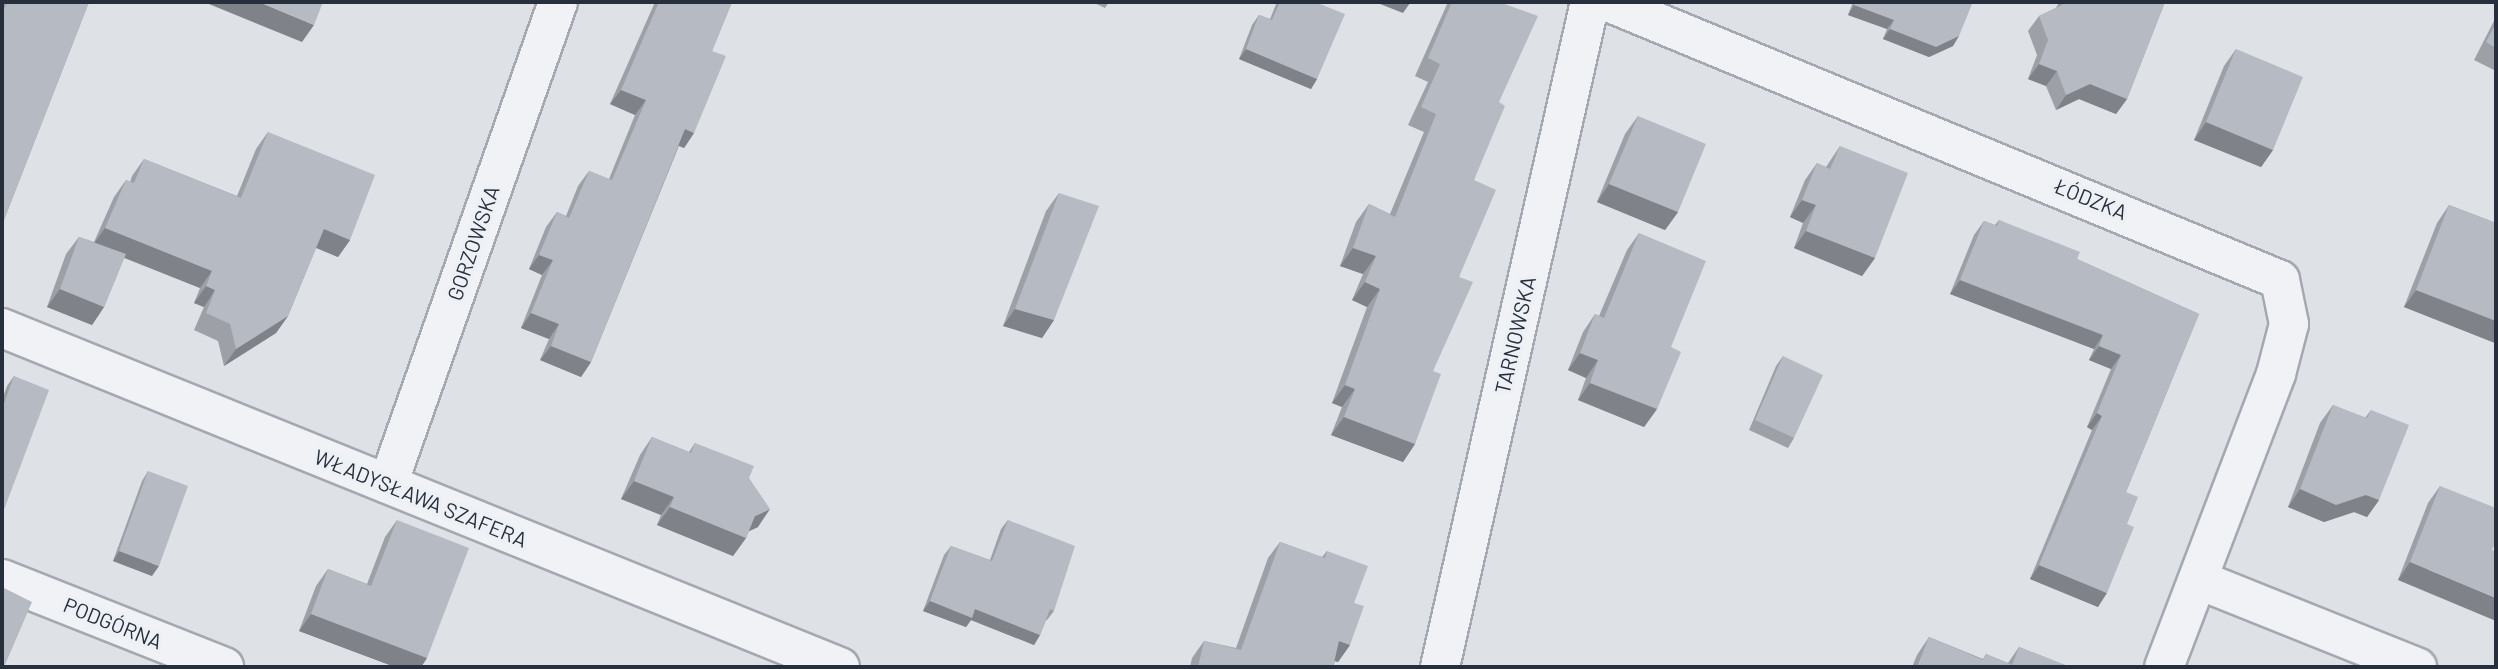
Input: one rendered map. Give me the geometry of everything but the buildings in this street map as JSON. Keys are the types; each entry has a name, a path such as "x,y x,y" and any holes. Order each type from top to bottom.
{"street":[{"name":"GORZOWSKA","path":"388,484 558,2"},
{"name":"TARNOWSKA","path":"1440,667 1590,2"},
{"name":"ŁÓDZKA","path":"1608,2 2280,280 2289,324 2276,374 2164,667"},
{"name":"WŁADYSŁAWA SZAFERA","path":"2,328 840,667"},
{"name":"PODGÓRNA","path":"2,579 224,667"},
{"path":"2199,580 2417,667"}]}
